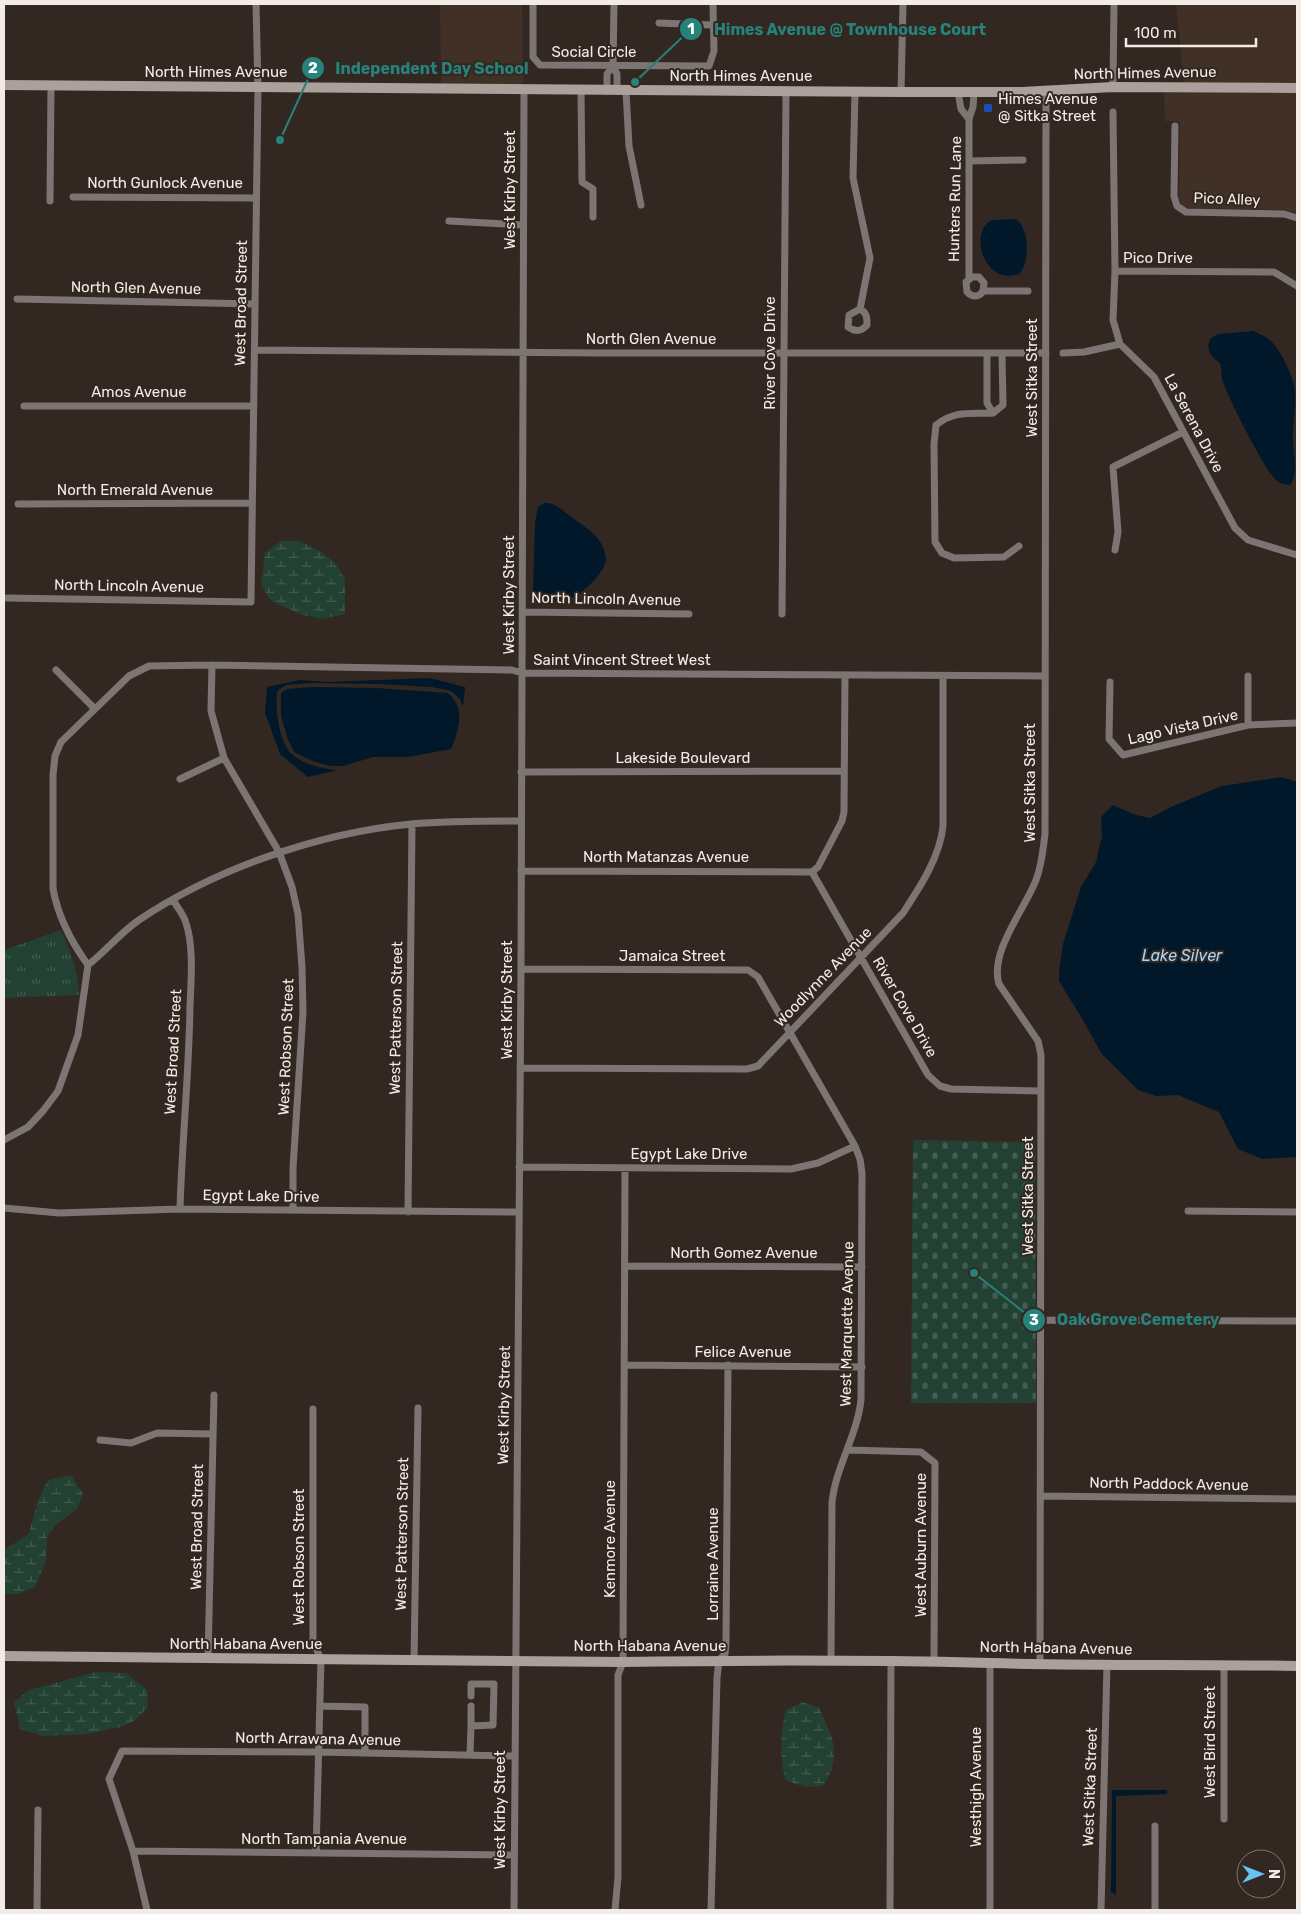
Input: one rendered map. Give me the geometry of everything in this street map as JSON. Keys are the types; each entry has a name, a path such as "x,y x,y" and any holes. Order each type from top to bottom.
{"street":[{"name":"West Broad Street","path":"251,602 258,88 256,4"},
{"name":"Social Circle","path":"533,4 533,57 540,65 614,66 709,66 714,51 713,4"},
{"path":"614,4 614,66 607,74 617,91 641,205"},
{"path":"901,92 903,4"},
{"path":"1113,86 1114,4"},
{"path":"659,23 713,25"},
{"name":"North Himes Avenue","path":"4,85 786,92 1046,91 1113,86 1297,88"},
{"path":"50,201 51,86"},
{"name":"West Kirby Street","path":"514,1910 521,969 524,90"},
{"path":"581,91 582,182 593,189 593,217"},
{"name":"West Sitka Street","path":"1040,1663 1041,1055 1038,1042 999,984 996,974 1002,947 1037,878 1045,834 1046,91"},
{"name":"River Cove Drive","path":"782,614 786,92"},
{"path":"855,92 853,178 870,258 860,309"},
{"name":"Hunters Run Lane","path":"958,92 961,109 969,119"},
{"name":"Hunters Run Lane","path":"974,92 973,107 969,119 969,279 965,288 970,295 978,296 984,292 1028,291"},
{"name":"Pico Drive","path":"1112,112 1114,272 1274,272 1297,286"},
{"name":"Pico Alley","path":"1175,126 1174,196 1176,206 1186,212 1284,214 1297,218"},
{"path":"970,161 1022,160"},
{"name":"North Gunlock Avenue","path":"73,197 256,198"},
{"path":"449,221 523,225"},
{"name":"La Serena Drive","path":"1114,272 1112,320 1120,344 1154,377 1234,528 1248,540 1297,555"},
{"name":"Hunters Run Lane","path":"969,279 975,276 982,280 985,287 984,292"},
{"name":"North Glen Avenue","path":"17,300 255,304"},
{"path":"1063,353 1084,352 1120,344"},
{"name":"North Glen Avenue","path":"255,350 1046,353"},
{"path":"987,353 986,402 993,413"},
{"path":"1002,354 1003,405 993,413 958,414 946,417 936,425 934,444 935,542 942,553 954,558 1004,557 1018,546"},
{"name":"Amos Avenue","path":"24,406 254,406"},
{"path":"1115,550 1118,532 1112,467 1183,432"},
{"name":"North Emerald Avenue","path":"18,504 252,503"},
{"name":"North Lincoln Avenue","path":"7,598 251,602"},
{"name":"North Lincoln Avenue","path":"522,612 689,614"},
{"name":"Saint Vincent Street West","path":"88,965 76,949 56,904 53,889 53,775 55,756 61,742 129,676 149,666 212,665 512,670 522,673 1044,676"},
{"name":"West Robson Street","path":"212,665 211,711 224,758 279,852 292,887 296,905 302,967 303,1029 293,1168 292,1210"},
{"path":"56,670 95,709"},
{"path":"812,872 818,867 842,821 844,812 845,675"},
{"name":"Woodlynne Avenue","path":"520,1068 747,1069 758,1066 903,913 915,895 942,840 943,676"},
{"path":"1248,676 1248,726"},
{"name":"Lago Vista Drive","path":"1110,682 1109,739 1123,755 1248,726 1297,723"},
{"path":"180,779 224,758"},
{"name":"Lakeside Boulevard","path":"521,772 844,771"},
{"path":"4,1140 28,1127 58,1091 78,1035 88,965 138,920 221,875 279,852 365,831 412,824 521,821"},
{"name":"West Patterson Street","path":"408,1212 412,824"},
{"name":"North Matanzas Avenue","path":"521,871 812,872"},
{"name":"River Cove Drive","path":"812,872 928,1075 940,1086 951,1089 1042,1091"},
{"name":"West Broad Street","path":"172,900 186,921 189,936 191,989 189,1052 182,1131 180,1209"},
{"name":"Jamaica Street","path":"521,969 748,970 758,976 790,1031"},
{"name":"West Marquette Avenue","path":"790,1031 855,1146 860,1159 862,1173 861,1400 859,1418 834,1485 832,1502 831,1661"},
{"name":"Egypt Lake Drive","path":"519,1166 791,1169 818,1163 855,1146"},
{"name":"Kenmore Avenue","path":"615,1910 618,1878 618,1675 623,1662 625,1168"},
{"name":"Egypt Lake Drive","path":"4,1208 59,1213 180,1209 519,1212"},
{"path":"1188,1211 1297,1212"},
{"name":"North Gomez Avenue","path":"625,1266 862,1267"},
{"path":"1041,1320 1297,1321"},
{"name":"Felice Avenue","path":"624,1365 862,1367"},
{"name":"Lorraine Avenue","path":"710,1910 719,1660 725,1654 726,1643 728,1365"},
{"name":"West Broad Street","path":"208,1659 214,1395"},
{"name":"West Patterson Street","path":"414,1660 418,1408"},
{"name":"West Robson Street","path":"314,1409 313,1642 321,1659 316,1853"},
{"path":"100,1440 132,1443 157,1433 212,1434"},
{"name":"West Auburn Avenue","path":"846,1450 921,1452 935,1463 934,1661"},
{"name":"North Paddock Avenue","path":"1040,1496 1297,1498"},
{"name":"North Habana Avenue","path":"4,1656 623,1662 719,1660 934,1661 1297,1666"},
{"path":"890,1910 891,1662"},
{"name":"Westhigh Avenue","path":"990,1663 990,1910"},
{"name":"West Sitka Street","path":"1101,1910 1107,1664"},
{"name":"West Bird Street","path":"1224,1665 1224,1820"},
{"path":"471,1696 471,1684 494,1684 494,1726 472,1726"},
{"path":"320,1706 365,1707 365,1753"},
{"path":"470,1755 471,1706"},
{"name":"North Arrawana Avenue","path":"133,1851 109,1779 122,1751 514,1756"},
{"path":"37,1910 38,1810"},
{"path":"1155,1826 1155,1910"},
{"path":"133,1851 148,1910"},
{"name":"North Tampania Avenue","path":"133,1851 514,1854"}],"shaded area":[{"path":"440,4 522,4 523,85 441,85"},
{"path":"1176,4 1297,4 1297,83 1184,83"},
{"path":"1164,91 1297,92 1297,213 1284,210 1187,208 1181,203 1179,196 1180,122 1165,121"}],"green space":[{"path":"281,541 300,541 321,552 335,563 345,579 345,614 322,619 303,615 271,601 261,585 265,553"},
{"path":"61,930 73,962 79,995 4,998 4,950"},
{"path":"913,1140 1035,1142 1036,1403 911,1403"},
{"path":"71,1475 83,1494 77,1509 55,1525 47,1537 46,1561 35,1587 18,1594 4,1594 4,1550 29,1534 37,1503 48,1480"},
{"path":"96,1672 126,1673 147,1690 148,1707 134,1721 121,1727 86,1734 43,1736 20,1729 14,1702 29,1690"},
{"path":"802,1702 819,1708 834,1746 833,1765 824,1785 809,1787 800,1785 786,1780 784,1773 782,1745 786,1710"}],"water":[{"path":"1016,219 1024,230 1027,254 1023,269 1019,274 1006,276 996,272 988,265 983,255 981,234 985,226 992,220"},
{"path":"1253,331 1274,344 1286,364 1294,385 1293,437 1295,469 1293,481 1290,485 1278,482 1265,465 1225,387 1220,363 1212,356 1208,346 1211,338 1219,334"},
{"path":"544,503 558,507 588,529 598,539 605,552 605,565 596,578 583,591 565,601 550,602 534,599 535,522 538,507"},
{"path":"430,678 465,687 463,707 460,699 451,691 432,687 311,683 286,685 277,691 279,725 281,735 288,750 309,764 338,770 308,777 280,754 265,713 267,687 300,680 328,682"},
{"path":"312,687 377,688 448,693 454,699 459,712 458,727 451,749 408,757 373,757 343,766 330,766 312,761 294,752 288,740 281,716 281,693 287,689"},
{"name":"Lake Silver","path":"1282,777 1297,782 1297,1157 1262,1159 1238,1149 1219,1112 1178,1095 1156,1096 1138,1090 1101,1053 1059,981 1059,971 1063,944 1081,887 1096,862 1102,836 1101,817 1113,805 1136,815 1150,818 1173,806 1222,786"},
{"path":"1112,1790 1167,1790 1167,1794 1116,1796 1116,1895 1111,1892"}],"place":[{"name":"Himes Avenue @ Townhouse Court","path":"635,82"},
{"name":"Himes Avenue @ Sitka Street","path":"988,108"},
{"name":"Independent Day School","path":"280,140"},
{"name":"Oak Grove Cemetery","path":"974,1273"}]}
